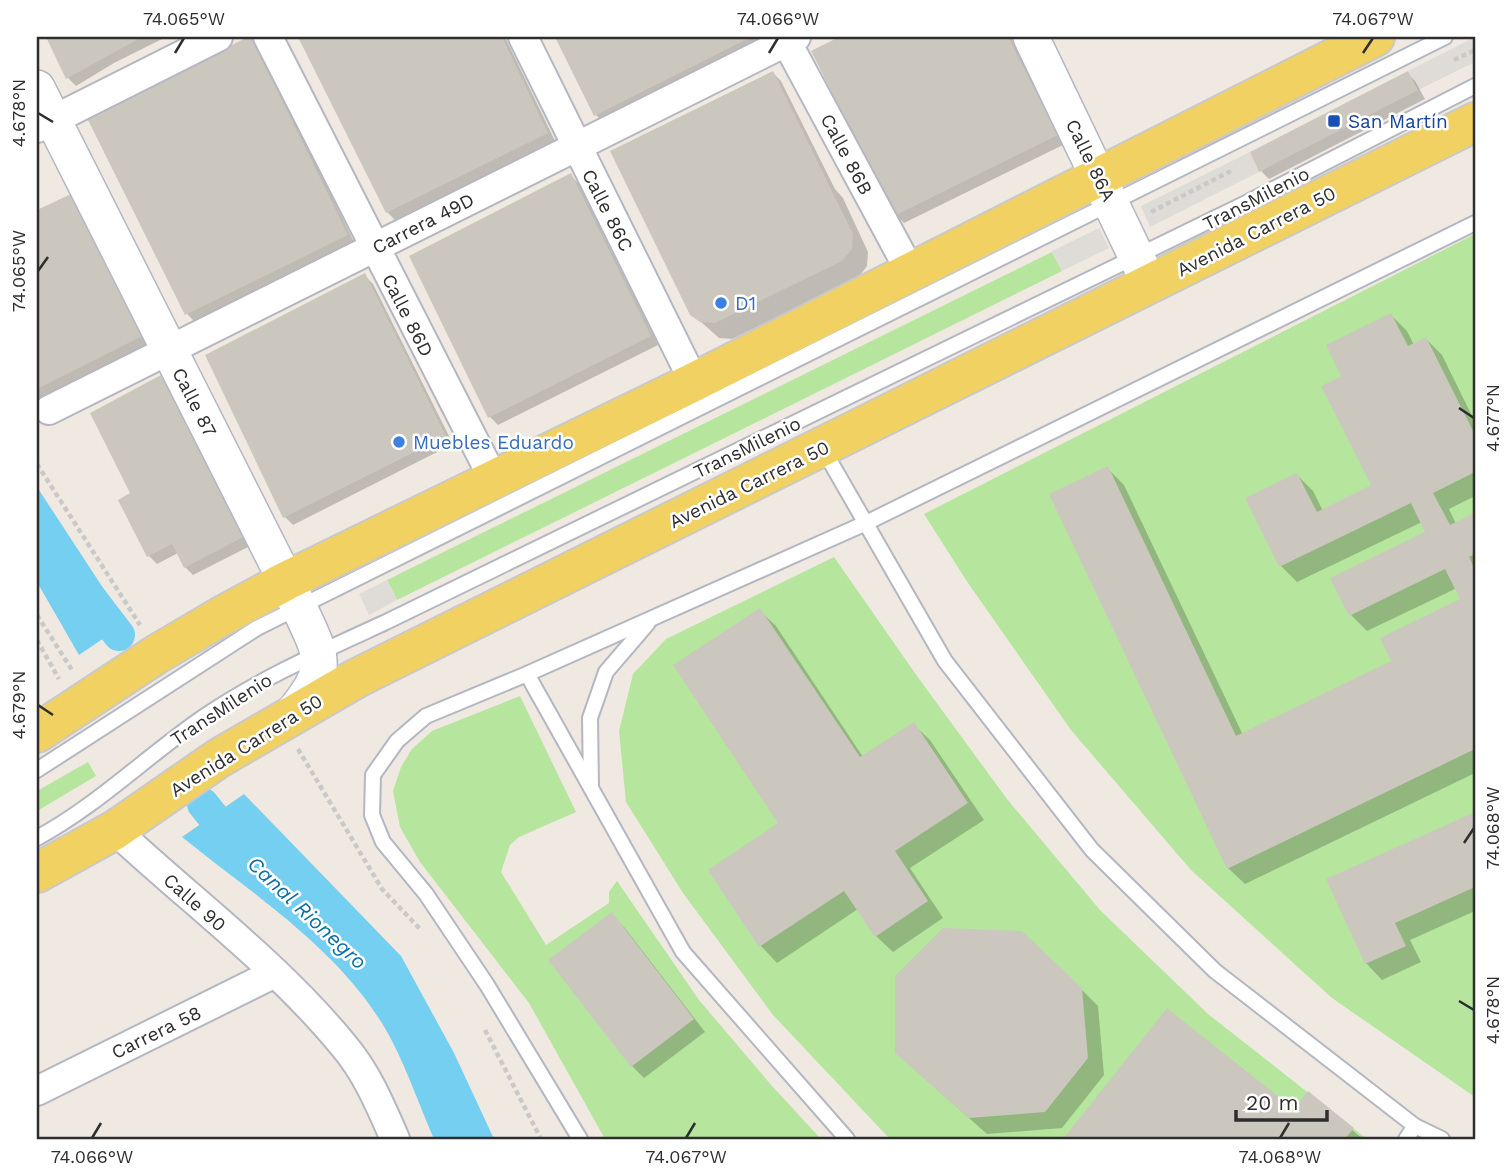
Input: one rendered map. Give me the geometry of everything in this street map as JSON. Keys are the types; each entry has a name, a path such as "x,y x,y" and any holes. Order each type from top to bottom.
{"main road":[{"path":"37,733 157,654 220,617 293,594 494,480 694,382 910,271 1105,190 1375,37"},
{"name":"Avenida Carrera 50","path":"37,873 115,830 219,758 291,726 401,656 822,448 1143,271 1475,121"}],"street":[{"path":"45,124 218,37"},
{"name":"Calle 86D","path":"268,37 373,248 494,480"},
{"name":"Calle 86C","path":"523,37 694,382"},
{"name":"Calle 86A","path":"1031,37 1143,271"},
{"name":"Carrera 49D","path":"49,410 789,38"},
{"name":"Calle 86B","path":"789,38 910,271"},
{"name":"Calle 87","path":"37,88 45,124 169,350 293,594 319,652"},
{"path":"291,726 317,681 321,667 319,652"},
{"name":"Calle 90","path":"115,830 275,973 345,1047 375,1093 395,1139"},
{"name":"Carrera 58","path":"37,1091 275,973"}],"lane":[{"path":"37,770 257,628 293,594 1105,190 1445,37"},
{"name":"TransMilenio","path":"37,838 96,800 233,697 319,652 1143,271 1246,203 1475,86"},
{"path":"580,1139 487,985 426,894 383,842 372,815 373,775 397,741 426,716 527,674 866,523 1475,223"},
{"path":"822,448 945,661 1092,850 1215,971 1415,1126 1442,1139"},
{"path":"590,790 590,718 606,673 651,619"},
{"path":"527,674 682,951 847,1139"},
{"path":"1406,1139 1415,1126"}],"path":[{"path":"1152,212 1242,166"},
{"path":"37,464 144,632"},
{"path":"37,615 76,676"},
{"path":"37,640 62,684"},
{"path":"291,726 382,889 420,930"},
{"path":"484,1028 541,1139"}],"green space":[{"path":"1475,234 1475,1097 1332,998 1191,870 1071,730 968,583 924,514"},
{"path":"1052,252 1062,271 397,600 387,580"},
{"path":"834,557 1007,799 1100,910 1208,1014 1367,1139 890,1139 773,1015 683,893 626,802 619,731 633,674 666,639"},
{"path":"520,696 576,812 519,837 510,845 501,872 546,945 609,903 609,892 617,881 699,1000 821,1139 605,1139 529,1003 420,862 400,827 393,791 401,767 412,749 432,731"},
{"path":"88,762 96,776 37,811 37,791"}],"shaded area":[{"path":"1475,37 1475,62 1418,90 1408,71"},
{"path":"1250,152 1259,172 1150,227 1141,206"},
{"path":"1099,228 1109,248 1062,271 1052,251"},
{"path":"387,580 397,600 369,615 359,594"}],"water":[{"path":"37,487 126,623 79,655 37,582"},
{"path":"244,794 401,956 454,1053 494,1139 434,1139 392,1041 351,981 298,929 182,837"}],"building":[{"path":"46,37 142,37 66,79"},
{"path":"251,37 348,235 185,315 86,116"},
{"path":"298,37 502,37 548,133 386,213"},
{"path":"555,37 751,37 594,116"},
{"path":"839,37 1008,37 1058,135 894,216 811,51"},
{"path":"773,71 853,234 852,249 842,261 715,323 700,322 690,315 610,151"},
{"name":"San Martín","path":"1408,71 1418,90 1259,172 1250,152"},
{"path":"571,173 651,336 488,418 409,256"},
{"path":"71,194 142,336 37,389 37,210"},
{"path":"365,273 446,436 283,518 205,355"},
{"path":"1391,313 1408,346 1426,337 1473,431 1475,429 1475,472 1433,493 1450,525 1475,513 1475,554 1469,557 1475,570 1475,749 1227,869 1049,494 1108,466 1236,736 1391,661 1380,638 1460,599 1445,569 1349,616 1330,578 1425,532 1411,503 1279,567 1245,498 1297,473 1317,512 1371,485 1321,386 1341,376 1326,345"},
{"path":"161,375 245,536 184,568 172,544 147,557 118,500 130,493 90,413"},
{"path":"760,608 860,757 914,722 968,803 895,851 928,901 875,937 844,891 759,947 708,870 778,823 673,665"},
{"path":"1475,812 1475,887 1395,923 1406,946 1365,964 1326,879"},
{"path":"612,912 694,1019 631,1067 548,960"},
{"path":"943,928 1022,931 1082,988 1088,1058 1045,1112 969,1118 895,1053 895,976"},
{"path":"1167,1008 1294,1109 1308,1091 1354,1128 1345,1139 1063,1139"}],"waterway":[{"name":"Canal Rionegro","path":"37,528 119,635"},
{"name":"Canal Rionegro","path":"203,804 240,850"}],"place":[{"name":"San Martín","path":"1334,121"},
{"name":"D1","path":"721,303"},
{"name":"Muebles Eduardo","path":"399,442"}]}
